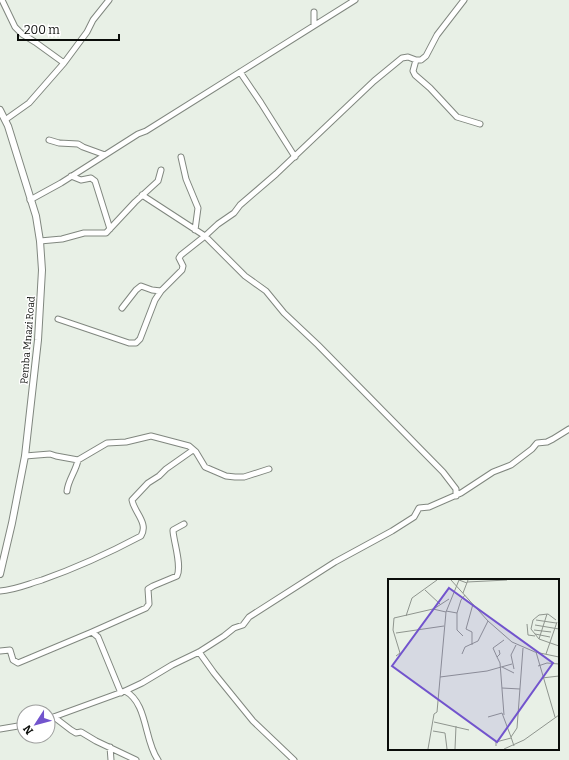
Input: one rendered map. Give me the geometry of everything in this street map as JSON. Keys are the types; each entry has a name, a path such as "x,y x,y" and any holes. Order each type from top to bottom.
{"main road":[{"name":"Pemba Mnazi Road","path":"0,110 5,120 36,216 40,241 42,270 34,380 25,456 0,574"}],"street":[{"path":"2,0 15,27 22,34 64,63"},
{"path":"30,200 355,0"},
{"path":"58,319 129,343 136,343 140,339 155,298 182,270 183,266 180,258 181,255 218,224 234,213 240,205 294,157 374,81 402,58 408,57 416,60 422,60 426,56 437,36 464,0"},
{"path":"5,120 29,103 64,63 108,1"},
{"path":"314,12 314,25"},
{"path":"416,60 413,71 415,75 430,88 457,117 480,124"},
{"path":"240,72 294,157"},
{"path":"50,140 59,143 78,144 105,155"},
{"path":"180,157 186,179 198,208 196,230"},
{"path":"40,241 62,239 84,233 103,234 142,194 158,181 161,170"},
{"path":"71,176 81,180 91,178 95,181 110,228"},
{"path":"142,194 205,236 244,276 266,291 284,313 318,345 378,408 433,461 455,486 457,491 456,496"},
{"path":"122,308 141,286 152,290 162,291"},
{"path":"56,717 98,700 123,692 199,652 234,628 243,625 247,619 255,613 327,567 402,525 414,516 420,508 430,507 456,496 492,472 511,465 537,443 547,442 569,428"},
{"path":"25,456 50,454 78,460 107,443 132,441 148,436 154,436 186,444 193,450 205,467 226,476 244,476 269,469"},
{"path":"0,591 18,588 61,573 141,536 144,528 143,523 132,500 152,480 193,450"},
{"path":"67,491 68,483 77,466 78,460"},
{"path":"0,651 10,650 13,660 18,663 146,608 149,599 147,592 148,590 153,586 177,576 178,565 172,531 184,524"},
{"path":"92,632 98,637 123,692"},
{"path":"199,652 253,722 294,760"},
{"path":"123,692 131,694 135,700 158,760"},
{"path":"56,719 76,733 81,732 96,741 136,760"},
{"path":"0,729 16,726"},
{"path":"110,747 111,760"}]}
